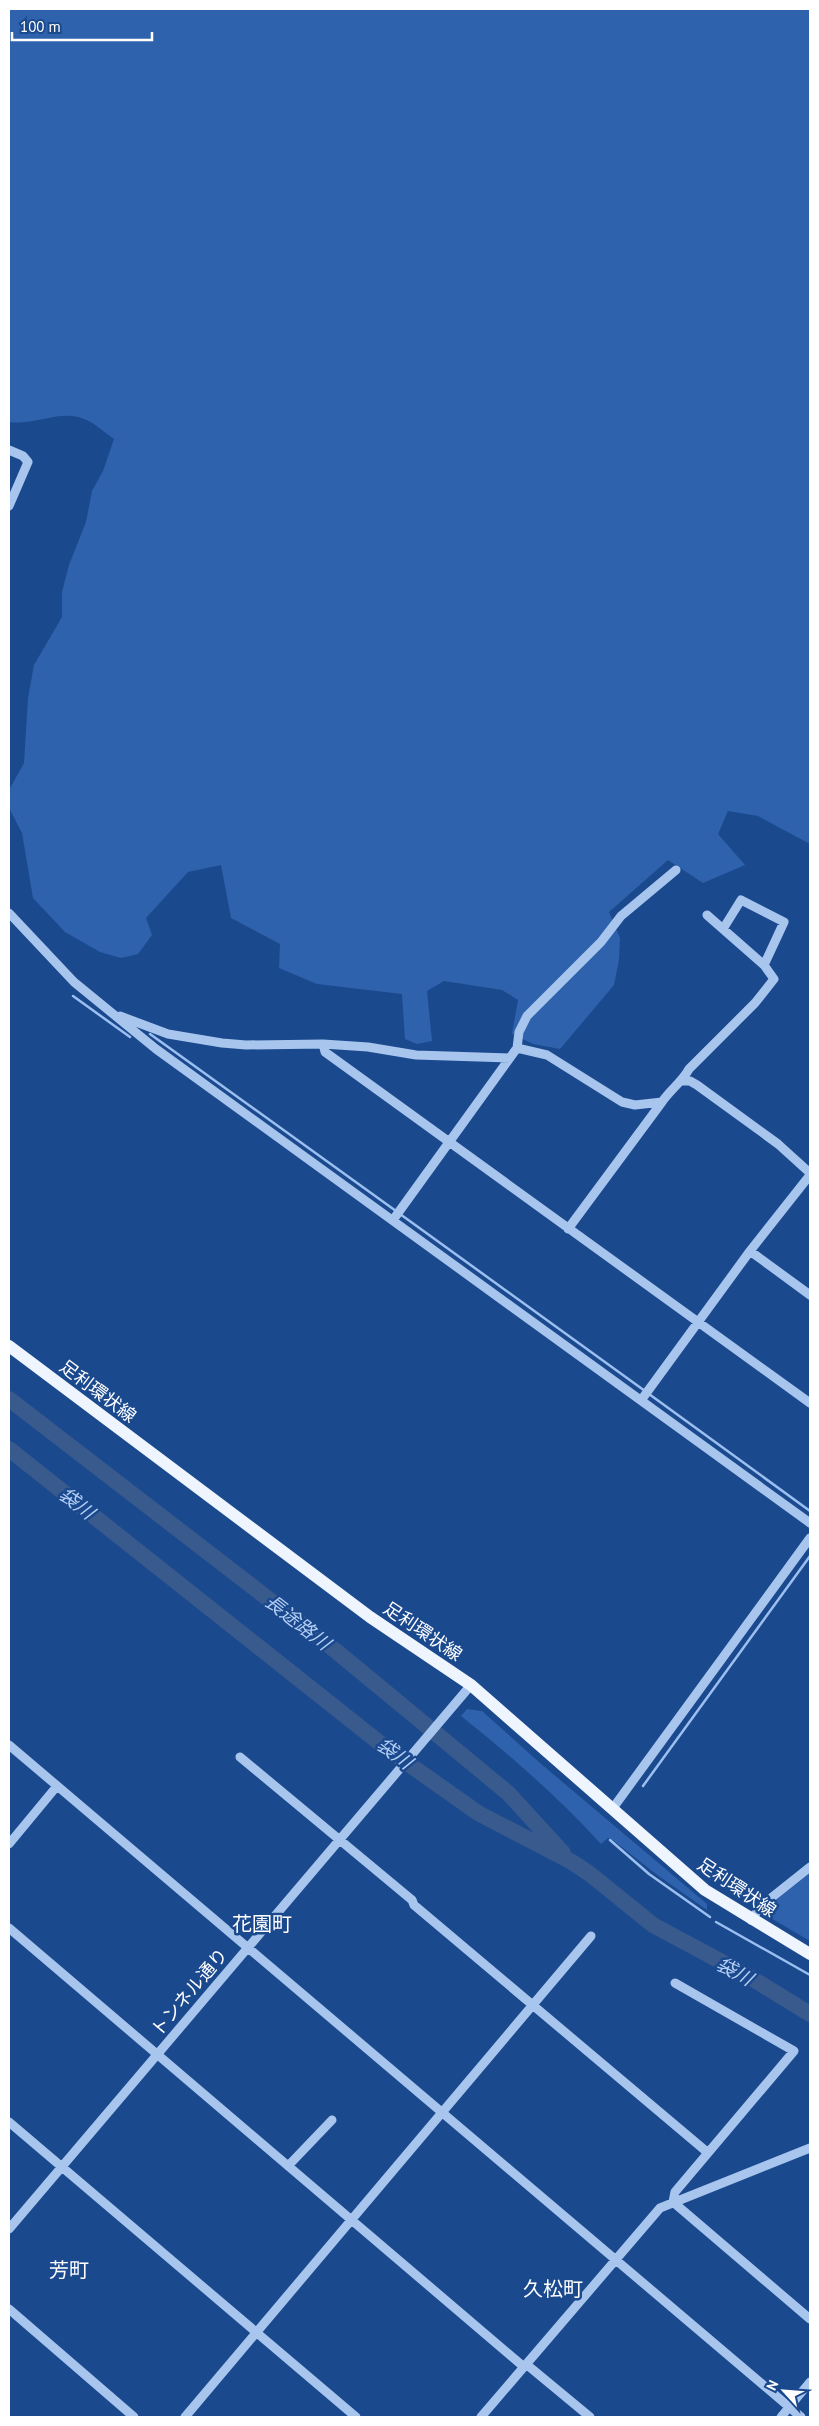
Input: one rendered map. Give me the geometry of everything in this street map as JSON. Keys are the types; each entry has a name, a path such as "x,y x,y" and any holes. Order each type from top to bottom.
{"main road":[{"name":"足利環状線","path":"9,1346 370,1617 471,1685 614,1808 705,1890 751,1920 810,1954"}],"street":[{"path":"9,450 23,456 28,462 9,506"},
{"path":"393,1220 518,1048 519,1032 528,1016 601,942 621,916 676,870"},
{"path":"723,929 741,900 784,922 764,966"},
{"path":"9,913 74,982 110,1013 156,1048 810,1522"},
{"path":"568,1229 671,1089 682,1081 689,1069 755,1003 772,983 773,977 764,966 707,915"},
{"path":"110,1013 168,1034 246,1046 323,1044 368,1047 416,1054 510,1058"},
{"path":"323,1044 325,1052 810,1403"},
{"path":"518,1048 547,1055 622,1102 634,1106 662,1102"},
{"path":"642,1399 750,1251 810,1174 778,1144 697,1085 690,1081 682,1081"},
{"path":"750,1251 810,1295"},
{"path":"614,1808 810,1538"},
{"name":"トンネル通り","path":"9,2230 471,1685"},
{"path":"9,1745 614,2261 801,2417"},
{"path":"240,1757 341,1840 412,1900 414,1905 708,2152"},
{"path":"9,1844 57,1786"},
{"path":"751,1920 762,1906 810,1867"},
{"path":"9,1928 352,2221 590,2417"},
{"path":"184,2417 592,1936"},
{"path":"672,2202 675,2192 794,2052 675,1983"},
{"path":"288,2166 332,2120"},
{"path":"9,2122 356,2417"},
{"path":"481,2417 660,2208 810,2148"},
{"path":"672,2202 810,2319"},
{"path":"9,2309 134,2417"},
{"path":"781,2417 810,2382"}],"shaded area":[{"path":"9,9 810,9 810,844 758,816 728,811 718,834 745,865 703,883 668,860 609,912 620,938 619,960 614,985 560,1049 533,1044 512,1034 518,1000 502,990 444,981 427,991 432,1041 417,1044 405,1039 402,994 317,984 279,968 280,944 231,918 221,865 188,872 146,918 152,935 138,954 121,958 100,952 65,932 33,898 22,833 9,808 9,790 24,763 28,698 34,665 62,617 62,592 69,565 86,522 92,491 103,471 114,439 92,423 75,416 18,423 9,422"},
{"path":"467,1709 482,1711 540,1763 707,1904 707,1910 614,1841 608,1838 601,1844 534,1777 461,1716"},
{"path":"810,1873 810,1941 764,1914 764,1910"}],"waterway":[{"path":"73,996 130,1037"},
{"path":"150,1034 396,1211"},
{"path":"400,1214 645,1391"},
{"path":"649,1394 810,1511"},
{"name":"長途路川","path":"9,1399 336,1651 508,1793 563,1853"},
{"name":"袋川","path":"9,1449 386,1748 478,1813 572,1862 590,1874 653,1925 748,1976 810,2014"},
{"path":"643,1786 810,1556"},
{"path":"610,1840 649,1874 710,1917"},
{"path":"716,1922 810,1975"}],"district":[{"name":"花園町","path":"262,1924"},
{"name":"芳町","path":"69,2270"},
{"name":"久松町","path":"553,2289"}]}
